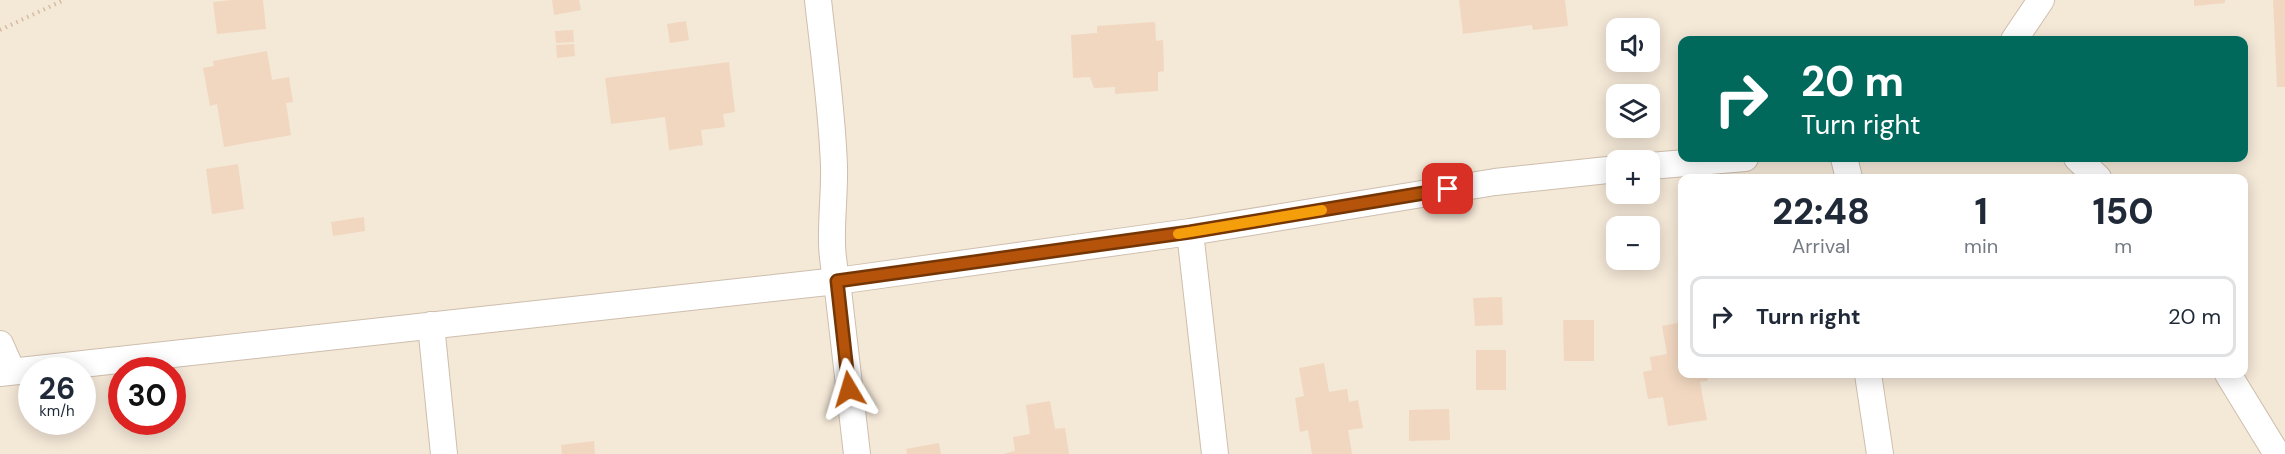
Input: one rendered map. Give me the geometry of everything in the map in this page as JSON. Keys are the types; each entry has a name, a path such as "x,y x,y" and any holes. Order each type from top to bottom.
{"street":[{"path":"818,0 832,123 834,183 832,249 856,454"},
{"path":"2017,36 2041,0"},
{"path":"1660,165 1698,162"},
{"path":"2081,162 2094,174"},
{"path":"0,344 6,372 837,281 1190,232 1495,182 1606,170"},
{"path":"1190,232 1215,454"},
{"path":"431,325 444,454"},
{"path":"1869,378 1880,454"},
{"path":"2230,378 2277,454"}],"path":[{"path":"0,30 38,10 64,0"}],"shaded area":[{"path":"0,0 2285,0 2285,454 0,454"}],"building":[{"path":"263,0 266,29 217,34 213,2"},
{"path":"552,0 579,0 581,10 554,15"},
{"path":"1459,0 1565,0 1568,26 1533,30 1532,25 1463,34"},
{"path":"2194,0 2225,0 2225,3 2194,6"},
{"path":"2273,0 2285,0 2285,87 2277,87"},
{"path":"686,21 689,40 670,43 667,24"},
{"path":"1155,22 1156,41 1163,40 1164,71 1158,72 1158,91 1115,94 1115,87 1094,88 1090,77 1073,78 1071,35 1097,33 1097,26"},
{"path":"573,30 574,42 556,43 555,31"},
{"path":"574,44 575,56 557,58 556,45"},
{"path":"267,51 272,80 289,77 293,102 286,103 291,135 224,147 217,104 210,106 203,68 214,66 213,61"},
{"path":"729,62 735,112 723,114 725,127 701,130 703,145 669,150 665,117 611,124 605,78"},
{"path":"238,164 244,209 212,214 206,169"},
{"path":"364,217 365,231 333,236 331,222"},
{"path":"1502,297 1503,325 1475,326 1473,298"},
{"path":"1563,320 1594,320 1594,361 1564,361"},
{"path":"1678,323 1678,378 1707,378 1708,381 1700,382 1707,420 1668,426 1663,397 1648,399 1643,372 1652,370 1650,357 1667,354 1662,326"},
{"path":"1476,350 1506,350 1506,390 1476,390"},
{"path":"1324,363 1329,392 1347,389 1349,402 1358,400 1363,428 1348,430 1352,454 1312,454 1308,430 1300,432 1295,398 1304,396 1299,368"},
{"path":"1050,401 1055,429 1065,428 1069,454 1003,454 1015,451 1013,437 1030,434 1026,405"},
{"path":"1449,409 1450,440 1409,441 1409,410"},
{"path":"594,441 595,454 562,454 561,445"},
{"path":"939,443 941,454 907,454 906,449"}],"slow traffic":[{"path":"1178,234 1322,210"}],"route":[{"path":"849,389 837,281 1190,232 1448,189"}]}
